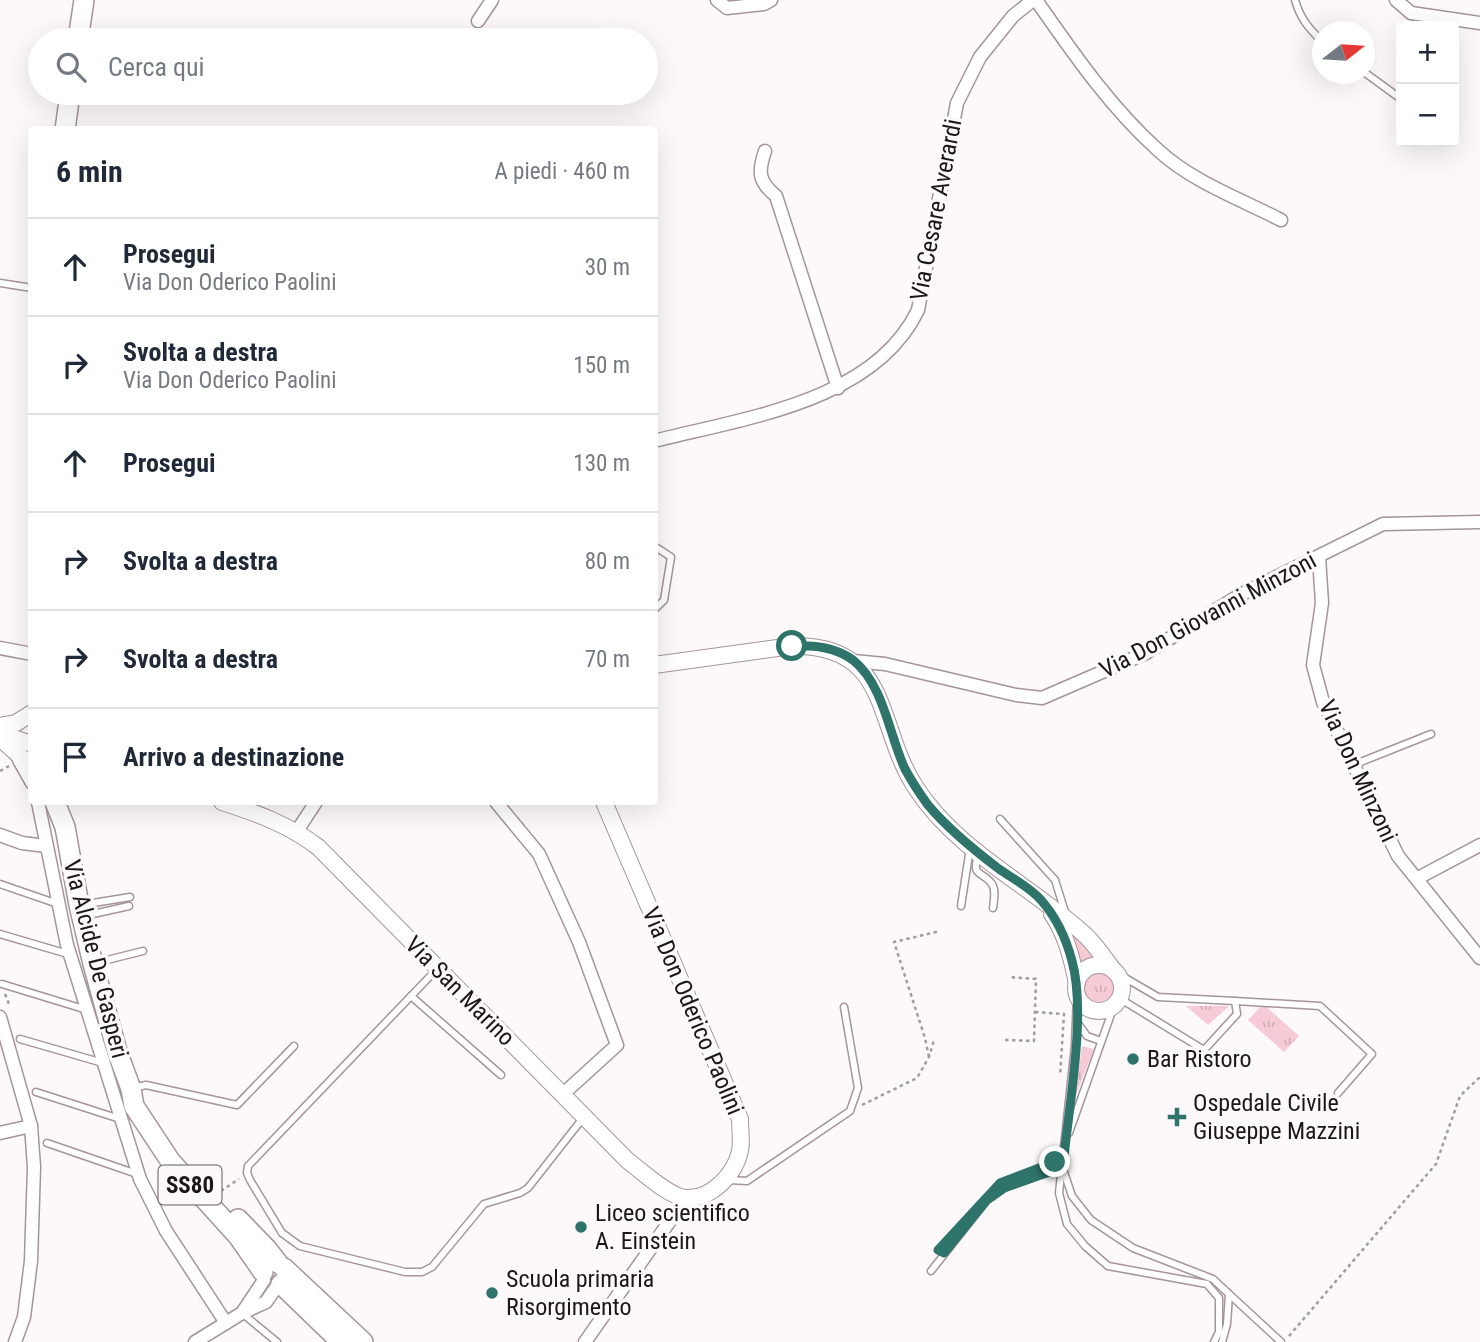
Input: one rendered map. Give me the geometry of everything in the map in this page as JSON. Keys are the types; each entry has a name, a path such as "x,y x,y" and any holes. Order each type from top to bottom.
{"main road":[{"path":"80,28 85,0"},
{"path":"66,126 69,105"},
{"name":"Via Alcide De Gasperi","path":"56,805 65,827 80,911 93,964 117,1052 131,1089 144,1101 171,1144 191,1169 267,1249 274,1276"},
{"name":"Via Alcide De Gasperi","path":"65,827 67,805"},
{"name":"SS80","path":"274,1276 341,1335 362,1342"}],"street":[{"path":"478,21 492,0"},
{"path":"717,0 727,8 764,4 771,0"},
{"path":"1035,0 1096,84 1160,152 1203,181 1281,219"},
{"name":"Via Cesare Averardi","path":"658,440 795,405 838,388 875,363 908,331 918,310 957,103 980,57 1013,16 1035,0"},
{"path":"1396,0 1411,13 1480,23"},
{"path":"765,151 759,169 762,180 776,196 838,388"},
{"name":"Via Don Giovanni Minzoni","path":"853,661 885,664 1016,695 1042,698 1146,653 1242,593 1383,524 1480,522"},
{"name":"Via Don Minzoni","path":"1319,556 1322,603 1313,665 1323,702 1398,856 1480,958"},
{"path":"658,664 814,645 835,650 853,661 869,679 877,694 905,768 916,788 940,818 975,850 1040,898 1086,936 1114,971 1121,984 1117,1001 1109,1008 1094,1010 1086,1007 1077,988 1072,961 1060,925 1040,898"},
{"path":"0,648 28,653"},
{"path":"0,726 16,723 28,716"},
{"path":"0,736 28,743"},
{"path":"0,736 28,763"},
{"path":"14,750 28,776"},
{"path":"39,805 70,955 139,1175 166,1231 226,1323"},
{"name":"Via San Marino","path":"232,805 258,813 297,831 318,846 628,1161 666,1190 686,1198"},
{"path":"297,831 314,805"},
{"path":"498,805 539,854 579,942 617,1045 563,1094"},
{"name":"Via Don Oderico Paolini","path":"605,805 740,1119 740,1151 727,1180"},
{"path":"0,835 22,843 47,846"},
{"path":"1418,878 1479,849"},
{"path":"1077,988 1083,971 1089,967 1102,965 1114,971"},
{"path":"0,1017 31,1126 34,1167 31,1261 24,1317 15,1342"},
{"path":"0,1133 31,1126"},
{"path":"585,1342 686,1198 706,1193 727,1180"},
{"path":"195,1342 242,1312 274,1276"},
{"path":"341,1335 372,1342"}],"lane":[{"path":"1295,0 1298,12 1312,32"},
{"path":"1375,80 1396,95"},
{"path":"0,283 28,287"},
{"path":"658,549 671,557 664,600 658,606"},
{"path":"1353,765 1431,734"},
{"path":"1000,819 1055,880 1068,921"},
{"path":"961,906 975,850"},
{"path":"975,850 976,872 991,883 994,891 993,908"},
{"path":"0,884 58,904"},
{"path":"80,911 130,897"},
{"path":"80,911 130,906"},
{"path":"0,934 70,955"},
{"path":"93,964 143,951"},
{"path":"437,969 248,1166 247,1173 282,1233 300,1246 405,1272 422,1272 432,1267 484,1204 520,1194 528,1188 584,1116"},
{"path":"1114,971 1158,997 1320,1006 1372,1054 1338,1093"},
{"path":"2,984 87,1010"},
{"path":"1077,988 1059,1193 1067,1224 1085,1246 1108,1266 1207,1284 1219,1298 1219,1332 1214,1342"},
{"path":"411,996 501,1075"},
{"path":"1065,1148 1075,1111 1117,1001 1204,1050 1237,1014 1235,1001"},
{"path":"727,1180 747,1181 849,1111 858,1088 844,1007"},
{"path":"1076,1021 1087,1035 1101,1041"},
{"path":"20,1039 103,1063"},
{"path":"131,1089 146,1085 237,1105 294,1046"},
{"path":"36,1092 121,1120"},
{"path":"47,1143 139,1175"},
{"path":"931,1270 987,1200 1004,1188 1063,1167"},
{"path":"1063,1167 1072,1196 1091,1220 1133,1248 1213,1279 1283,1342"},
{"path":"1222,1342 1227,1324 1228,1294"},
{"path":"242,1312 277,1342"}],"path":[{"path":"929,1057 894,942 940,931"},
{"path":"1006,1040 1034,1041 1036,979 1009,977"},
{"path":"1035,1012 1064,1014 1060,1081"},
{"path":"849,1111 917,1078 929,1057 934,1040"},
{"path":"1283,1342 1436,1164 1460,1096 1480,1077"},
{"path":"222,1190 247,1173"}],"green space":[{"path":"1073,932 1097,959 1081,965"},
{"path":"1099,972 1109,977 1114,987 1109,997 1099,1002 1089,997 1084,987 1089,977"},
{"path":"1263,1004 1299,1036 1284,1052 1248,1020"},
{"path":"1186,1006 1229,1006 1208,1025"},
{"path":"1082,1046 1094,1049 1075,1097"}],"place":[{"name":"Bar Ristoro","path":"1133,1059"},
{"name":"Ospedale Civile Giuseppe Mazzini","path":"1177,1117"},
{"name":"Liceo scientifico A. Einstein","path":"581,1227"},
{"name":"Scuola primaria Risorgimento","path":"492,1293"}],"route":[{"path":"792,646 814,645 835,650 853,661 869,679 877,694 905,768 929,806 979,854 1040,898 1060,925 1072,961 1077,982 1075,1046 1063,1167 1004,1188 987,1200 944,1253 938,1250 1000,1183 1055,1162"}]}
